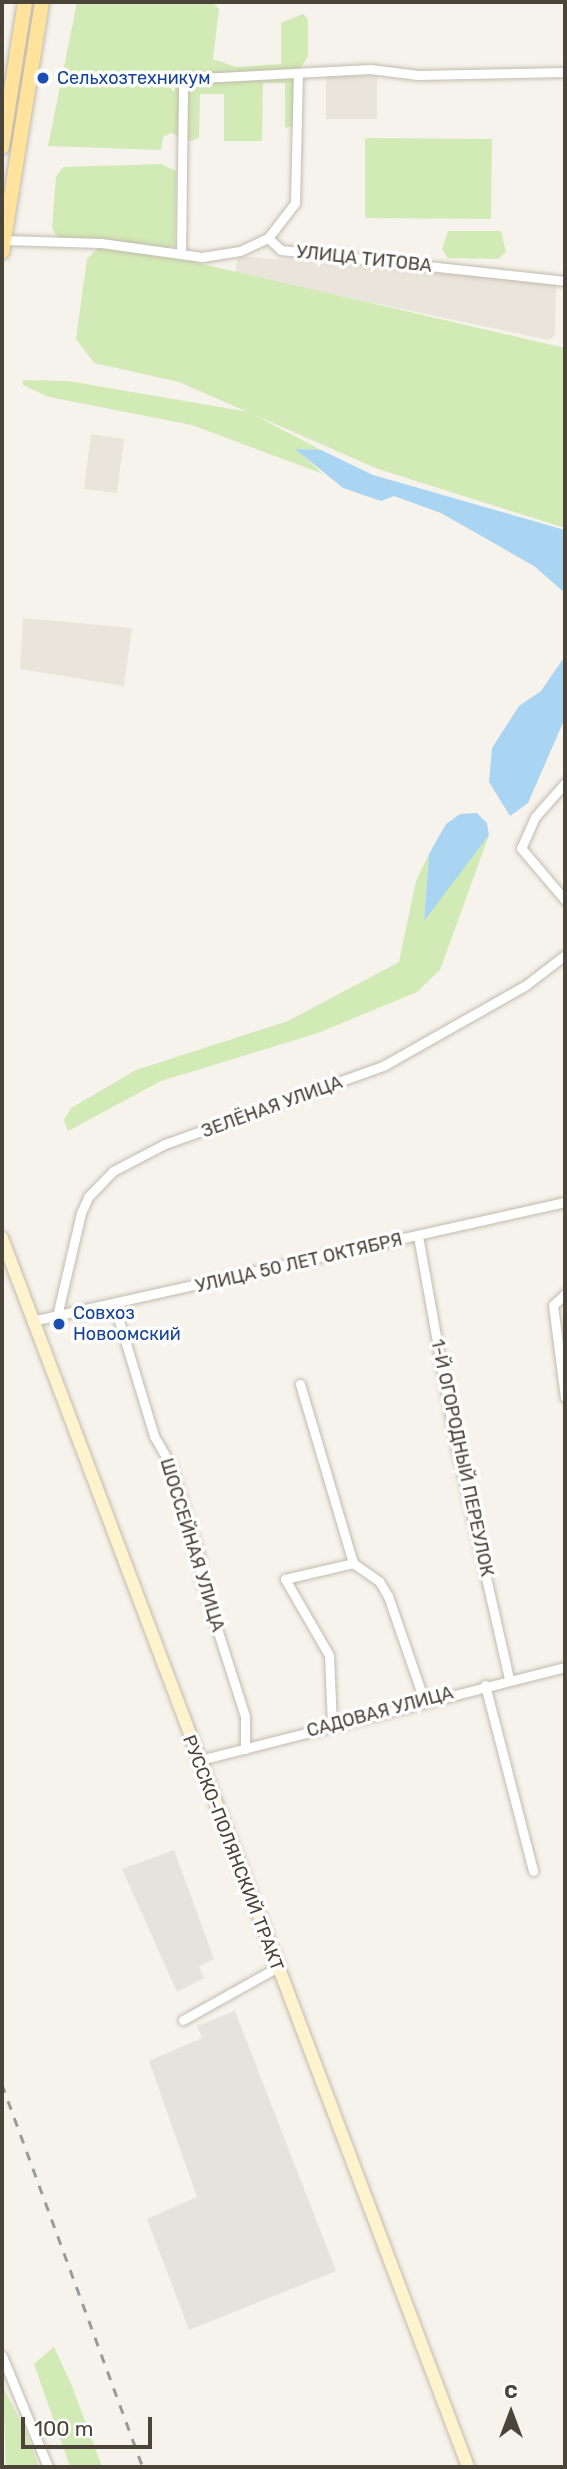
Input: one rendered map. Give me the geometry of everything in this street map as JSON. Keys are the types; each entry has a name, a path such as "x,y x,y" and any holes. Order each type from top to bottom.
{"main road":[{"path":"2,147 24,2"},
{"path":"3,246 42,2"},
{"name":"РУССКО-ПОЛЯНСКИЙ ТРАКТ","path":"2,1238 196,1761 278,1967 468,2467"}],"street":[{"path":"181,254 183,79 298,73 565,72"},
{"path":"3,246 101,243 181,254 223,255 268,238 295,203 298,73"},
{"name":"УЛИЦА ТИТОВА","path":"268,238 281,250 565,281"},
{"path":"565,783 535,817 521,848 565,900"},
{"name":"ЗЕЛЁНАЯ УЛИЦА","path":"57,1316 81,1213 88,1197 113,1171 164,1144 333,1087 413,1052 526,985 565,955"},
{"name":"УЛИЦА 50 ЛЕТ ОКТЯБРЯ","path":"32,1321 565,1202"},
{"name":"1-Й ОГОРОДНЫЙ ПЕРЕУЛОК","path":"418,1236 455,1441 509,1679"},
{"path":"565,1293 553,1305 565,1397"},
{"name":"ШОССЕЙНАЯ УЛИЦА","path":"114,1304 153,1436 171,1466 200,1559 201,1579 245,1716 245,1749"},
{"path":"300,1384 353,1563 379,1581 388,1596 424,1700"},
{"path":"332,1724 329,1655 285,1579 353,1563"},
{"name":"САДОВАЯ УЛИЦА","path":"196,1761 424,1700 565,1667"},
{"path":"485,1685 533,1871"},
{"path":"183,2020 278,1967"},
{"path":"2,2356 48,2467"}],"shaded area":[{"path":"326,76 377,76 377,119 326,119"},
{"path":"238,256 556,283 555,335 549,340 235,274"},
{"path":"91,434 124,439 117,493 84,489"},
{"path":"23,618 132,628 124,686 20,669"},
{"path":"174,1850 214,1959 199,1966 204,1978 177,1992 122,1869"},
{"path":"235,2011 336,2271 189,2330 147,2219 197,2197 149,2061 202,2038 197,2026"}],"green space":[{"path":"77,2 212,2 219,9 213,59 236,67 281,64 281,23 303,14 308,19 308,56 294,79 293,126 285,128 285,83 263,83 262,141 224,141 224,94 200,94 199,138 191,141 171,133 163,137 161,150 48,146"},
{"path":"365,138 492,139 491,219 365,218"},
{"path":"161,164 176,171 175,245 168,249 58,238 52,228 56,177 63,167"},
{"path":"448,231 501,231 506,252 498,259 448,258 442,249"},
{"path":"99,247 172,257 565,348 565,528 378,469 179,382 94,363 76,339 87,259"},
{"path":"23,380 68,381 249,412 321,450 296,449 323,474 192,425 49,397 23,385"},
{"path":"489,835 440,970 417,992 318,1033 161,1081 68,1131 64,1120 71,1108 136,1070 288,1021 399,962 416,881 429,854 424,919"},
{"path":"54,2347 72,2386 102,2467 70,2467 34,2364"},
{"path":"3,2387 26,2432 39,2467 6,2467"}],"water":[{"path":"295,449 321,450 373,475 565,530 565,593 534,566 441,513 394,496 381,501 343,488"},
{"path":"565,656 565,718 528,803 510,816 489,782 492,748 519,706 541,691"},
{"path":"477,813 487,823 489,835 424,921 429,854 446,824 460,814"}],"railway":[{"path":"2,2084 143,2467"}],"place":[{"name":"Сельхозтехникум","path":"43,78"},
{"name":"Совхоз Новоомский","path":"59,1324"}]}
